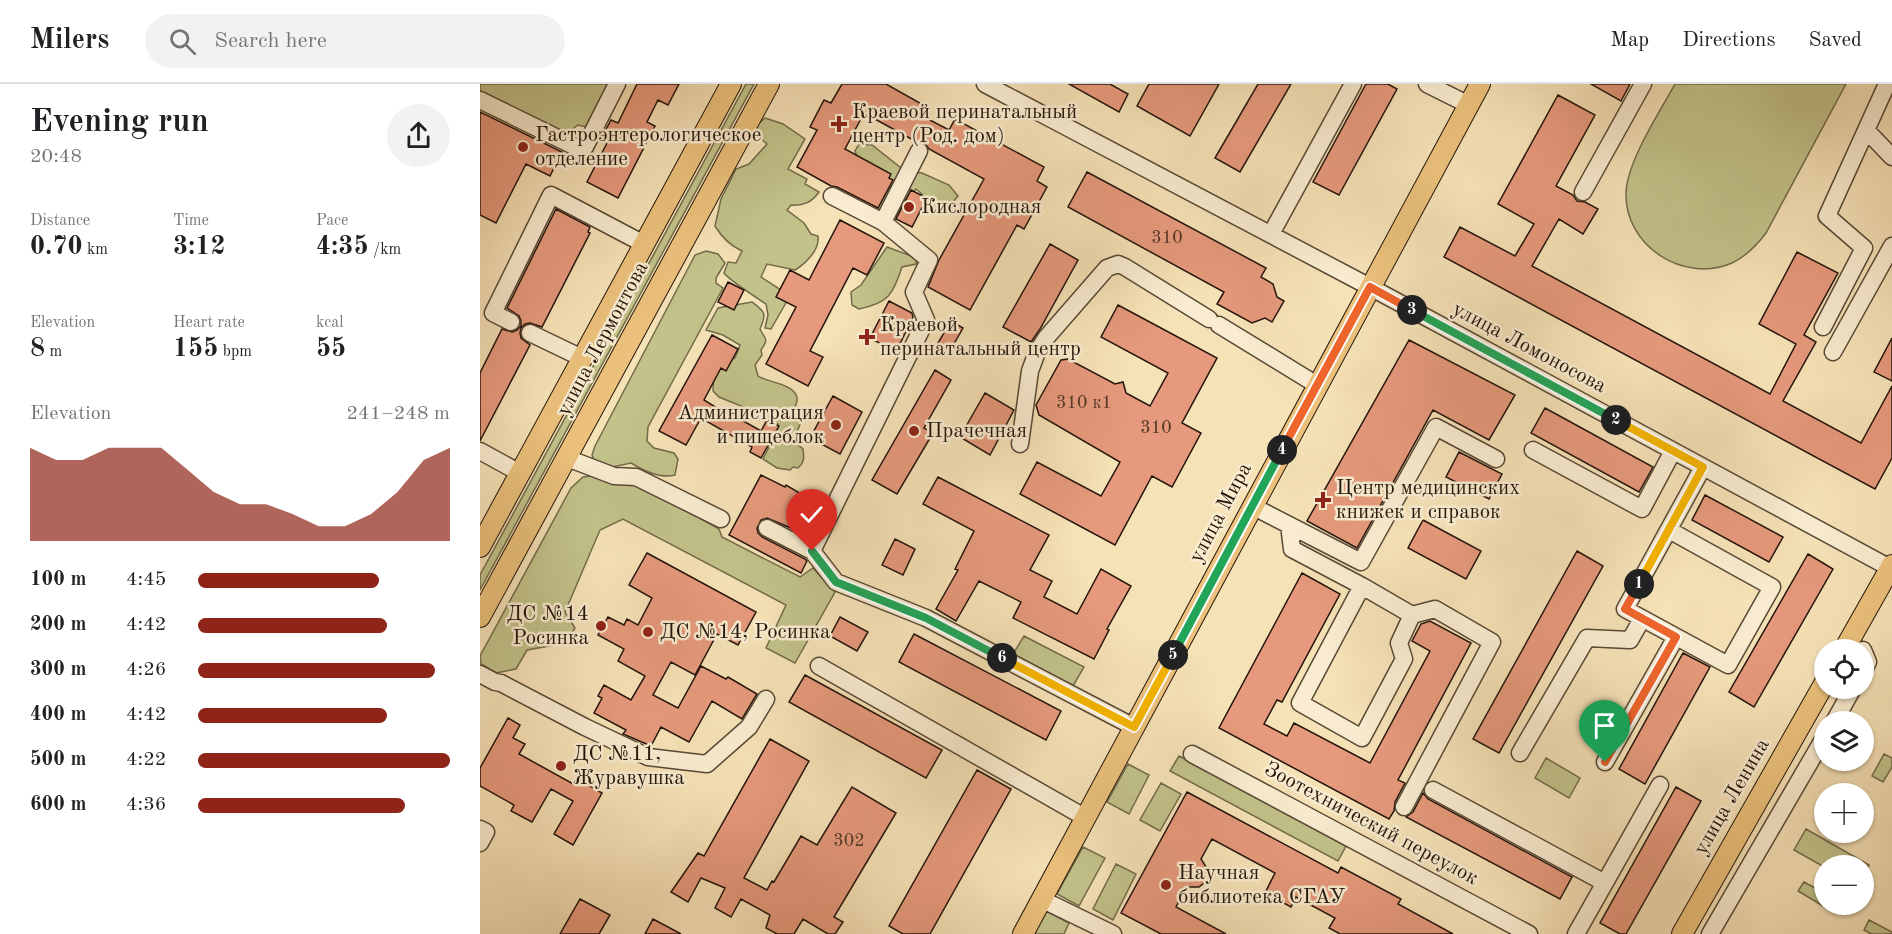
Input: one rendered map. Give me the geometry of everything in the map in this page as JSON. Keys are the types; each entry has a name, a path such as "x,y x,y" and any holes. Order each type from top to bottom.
{"main road":[{"name":"улица Лермонтова","path":"480,547 731,84"},
{"name":"улица Лермонтова","path":"480,617 769,84"},
{"name":"улица Мира","path":"1023,934 1480,84"},
{"path":"1850,639 1891,567"},
{"name":"улица Ленина","path":"1682,934 1815,699"}],"street":[{"path":"480,100 580,149 585,147 617,84"},
{"name":"улица Ломоносова","path":"985,84 1271,234 1891,567"},
{"path":"1271,234 1353,84"},
{"path":"1427,84 1469,105"},
{"path":"1583,192 1643,84"},
{"path":"1823,327 1864,248 1827,216 1887,84"},
{"path":"1867,131 1892,157"},
{"path":"883,222 919,151"},
{"path":"511,322 493,313 551,195 644,244"},
{"path":"812,551 926,320 914,292 928,260 883,222 832,196"},
{"path":"1833,352 1892,246"},
{"path":"1020,444 1030,370 1037,352 1046,338 1107,268 1116,264 1122,265 1317,385"},
{"path":"530,333 582,358"},
{"path":"1252,506 1361,562 1436,427 1496,459"},
{"path":"1533,450 1642,509 1673,451"},
{"path":"480,451 520,473"},
{"path":"567,458 614,476 636,477 721,519"},
{"path":"1669,530 1772,587 1728,665 1625,609 1703,467"},
{"path":"1289,525 1292,549 1412,615 1435,609 1492,642 1404,807"},
{"path":"767,528 812,551 836,582 926,618 1134,727"},
{"path":"1362,586 1300,703 1362,738 1404,660 1399,643 1412,615"},
{"path":"1520,753 1587,638 1630,640 1642,619"},
{"path":"1854,631 1858,639"},
{"path":"1605,762 1676,637"},
{"path":"819,666 1086,818"},
{"path":"480,674 495,682 501,682 648,757 707,764 749,727 766,699"},
{"name":"Зоотехнический переулок","path":"1192,754 1529,934"},
{"path":"1710,934 1814,755"},
{"path":"1576,934 1659,785"},
{"path":"1433,790 1605,883"},
{"path":"480,829 486,832 480,843"},
{"path":"1041,899 1113,934"}],"green space":[{"path":"480,84 613,84 591,128 578,125 563,136 480,94"},
{"path":"746,84 754,84 480,590 480,575"},
{"path":"1675,84 1846,84 1766,233 1742,257 1732,263 1714,268 1695,268 1677,264 1660,256 1646,244 1635,229 1628,211 1626,192 1632,166 1645,137"},
{"path":"765,118 783,124 805,139 788,169 807,179 805,184 819,192 807,203 791,205 787,210 804,223 811,234 818,236 814,251 795,270 767,264 761,277 784,292 787,301 771,329 765,328 768,315 766,304 724,273 728,262 736,263 742,251 727,240 715,226 721,199 736,169 749,164 767,144 759,137 757,125"},
{"path":"859,144 872,145 905,171 922,173 949,185 958,196 949,206 937,209 929,204 916,189 905,201 895,219 881,215 873,202 855,151"},
{"path":"887,247 917,258 916,264 902,267 896,285 883,300 859,309 852,305 851,292 861,285"},
{"path":"706,251 718,254 725,263 716,278 716,283 723,288 648,427 647,441 654,448 674,453 678,459 675,475 658,475 631,463 603,469 595,464 592,455 595,446 695,255"},
{"path":"752,302 764,313 760,329 766,341 761,350 762,355 755,365 758,376 788,387 796,395 794,411 801,416 801,422 793,441 803,449 804,457 798,468 793,467 790,470 777,468 763,459 777,431 778,424 757,419 751,410 719,397 713,391 714,368 735,358 740,345 723,335 706,330 718,308"},
{"path":"598,475 635,482 719,529 722,537 800,577 813,568 835,592 795,663 766,648 786,605 623,519 600,530 565,612 575,628 566,643 527,650 516,669 496,673 481,664 480,656 571,488 583,477"},
{"path":"809,516 811,521 817,524 814,536 811,533 808,537 803,535 802,529"},
{"path":"1024,636 1084,667 1073,686 1013,654"},
{"path":"1884,754 1892,758 1892,767 1883,782 1872,776"},
{"path":"1179,756 1346,846 1338,861 1170,771"},
{"path":"1546,758 1580,778 1569,798 1535,778"},
{"path":"1128,764 1149,775 1129,814 1107,802"},
{"path":"1161,783 1181,794 1160,831 1140,820"},
{"path":"1806,829 1814,834 1814,843 1830,843 1852,855 1814,855 1814,861 1794,850"},
{"path":"1083,847 1105,858 1079,906 1057,894"},
{"path":"1116,864 1136,874 1113,920 1093,909"},
{"path":"1804,882 1814,888 1814,901 1798,891"},
{"path":"1046,911 1069,923 1064,934 1034,934"},
{"path":"1869,920 1892,934 1871,934 1864,930"}],"building":[{"path":"637,84 679,84 668,105 658,100 647,122 655,126 618,198 587,182 608,141 602,137 611,120 618,123"},
{"path":"842,84 886,84 927,107 922,116 949,130 955,119 1044,167 1037,181 1047,187 1024,229 1017,225 970,310 928,287 939,260 984,179 929,149 924,142 915,141 864,113 845,149 891,174 889,178 893,180 878,208 797,167 817,130 810,127 824,100 831,103"},
{"path":"1069,84 1110,84 1128,94 1119,112"},
{"path":"1149,84 1219,84 1190,136 1137,106"},
{"path":"1258,84 1291,84 1240,172 1215,158"},
{"path":"1366,84 1388,84 1397,89 1339,195 1313,182"},
{"path":"1591,84 1630,84 1621,101"},
{"path":"1558,95 1595,115 1556,186 1573,195 1577,201 1585,202 1598,209 1583,234 1559,219 1532,266 1770,394 1796,344 1759,324 1797,252 1838,273 1804,335 1816,342 1783,401 1861,443 1892,386 1892,458 1875,489 1444,257 1460,227 1515,256 1534,224 1498,204"},
{"path":"480,112 562,152 550,176 526,164 496,223 480,215"},
{"path":"1087,172 1266,268 1261,277 1273,284 1277,297 1284,301 1272,322 1265,318 1252,323 1217,304 1224,292 1068,207"},
{"name":"Кислородная","path":"911,190 927,198 912,227 896,219"},
{"path":"556,209 590,227 588,232 590,233 542,327 530,323 521,328 521,338 530,345 480,441 480,373 502,329 512,332 521,326 519,316 507,308"},
{"path":"840,220 884,243 867,275 853,268 810,351 823,357 808,386 766,364 796,307 776,297 790,270 809,280"},
{"path":"1050,244 1078,260 1031,342 1003,327"},
{"path":"728,282 744,290 734,310 718,302"},
{"path":"889,301 912,313 913,317 896,352 870,338"},
{"path":"1118,305 1217,358 1182,423 1201,433 1172,487 1152,476 1115,545 1020,494 1037,462 1101,496 1120,462 1039,415 1036,405 1061,360 1068,359 1115,384 1123,382 1126,393 1150,406 1168,373 1101,337"},
{"path":"951,321 963,328 947,356 935,348"},
{"path":"712,335 738,349 726,371 721,368 704,400 736,420 738,418 761,431 767,420 779,426 761,458 750,452 752,447 701,418 686,445 659,431"},
{"path":"1892,338 1892,381 1874,372"},
{"path":"1409,340 1515,395 1489,440 1433,410 1357,548 1307,521"},
{"name":"Прачечная","path":"935,370 951,380 924,428 933,433 897,494 872,480"},
{"path":"985,393 1014,410 990,455 960,437"},
{"name":"Администрация и пищеблок","path":"833,396 862,412 840,454 810,438"},
{"path":"1545,408 1653,467 1639,492 1531,433"},
{"path":"1459,452 1502,474 1489,499 1446,477"},
{"path":"761,475 785,487 786,485 808,498 804,505 807,506 801,517 798,516 791,528 767,518 761,520 757,528 762,537 807,561 801,573 729,535"},
{"path":"938,477 1049,535 1030,570 1052,581 1044,597 1077,614 1101,569 1131,586 1107,629 1109,630 1094,659 1013,618 1021,602 979,581 956,621 936,609 958,570 955,569 974,531 923,504"},
{"path":"1705,495 1783,537 1769,562 1692,520"},
{"path":"1423,520 1481,551 1466,579 1408,548"},
{"path":"895,539 915,549 903,575 882,565"},
{"path":"1577,551 1603,566 1499,753 1473,739"},
{"name":"ДС №14, Росинка","path":"647,553 756,612 738,645 717,634 695,675 671,662 653,695 678,708 701,666 726,679 728,677 757,694 742,719 712,701 689,742 661,727 651,746 623,734 626,730 594,713 602,698 598,696 604,685 631,700 645,676 618,661 624,649 598,635 608,617 624,625 627,619 638,625 652,598 629,585"},
{"path":"1808,554 1833,569 1754,707 1729,692"},
{"path":"1302,573 1340,594 1282,702 1277,700 1264,724 1287,736 1294,723 1370,763 1430,651 1412,641 1421,624 1430,621 1471,643 1398,780 1405,783 1389,819 1219,728"},
{"path":"840,617 868,632 857,651 830,636"},
{"path":"914,634 1061,711 1046,740 899,662"},
{"path":"1683,653 1710,667 1645,784 1619,769"},
{"path":"805,675 942,750 926,778 789,702"},
{"path":"508,718 520,725 513,738 525,744 519,754 575,785 578,779 602,793 573,845 554,834 573,801 551,789 532,822 511,811 514,805 480,786 480,768"},
{"path":"770,739 809,761 744,878 767,890 801,836 817,845 852,787 896,813 834,917 843,922 835,934 828,934 803,919 794,934 777,934 766,928 770,915 741,899 731,917 715,908 725,888 701,878 688,902 671,892 698,853 704,856"},
{"path":"977,770 1011,789 930,934 903,934 889,926"},
{"path":"1676,787 1701,801 1626,934 1620,934 1600,923"},
{"path":"1187,792 1338,873 1341,867 1401,899 1398,904 1453,934 1340,934 1329,928 1335,918 1296,897 1291,907 1265,893 1275,873 1212,839 1201,859 1208,870 1208,880 1199,887 1186,887 1176,907 1226,934 1161,934 1121,913"},
{"path":"1423,793 1428,799 1572,877 1560,899 1406,817 1413,812"},
{"path":"580,899 610,915 599,934 560,934"},
{"path":"653,919 681,934 645,934"}],"place":[{"name":"Краевой перинатальный центр (Род. дом)","path":"839,124"},
{"name":"Гастроэнтерологическое отделение","path":"523,147"},
{"name":"Кислородная","path":"909,207"},
{"name":"Краевой перинатальный центр","path":"867,337"},
{"name":"Администрация и пищеблок","path":"836,425"},
{"name":"Прачечная","path":"914,431"},
{"name":"Центр медицинских книжек и справок","path":"1323,500"},
{"name":"ДС №14 Росинка","path":"601,626"},
{"name":"ДС №14, Росинка","path":"648,632"},
{"name":"ДС №11, Журавушка","path":"561,766"},
{"name":"Научная библиотека СГАУ","path":"1166,885"}],"route":[{"path":"812,551 836,582 926,618 1134,727 1370,287 1703,467 1625,609 1676,637 1605,762"}]}
